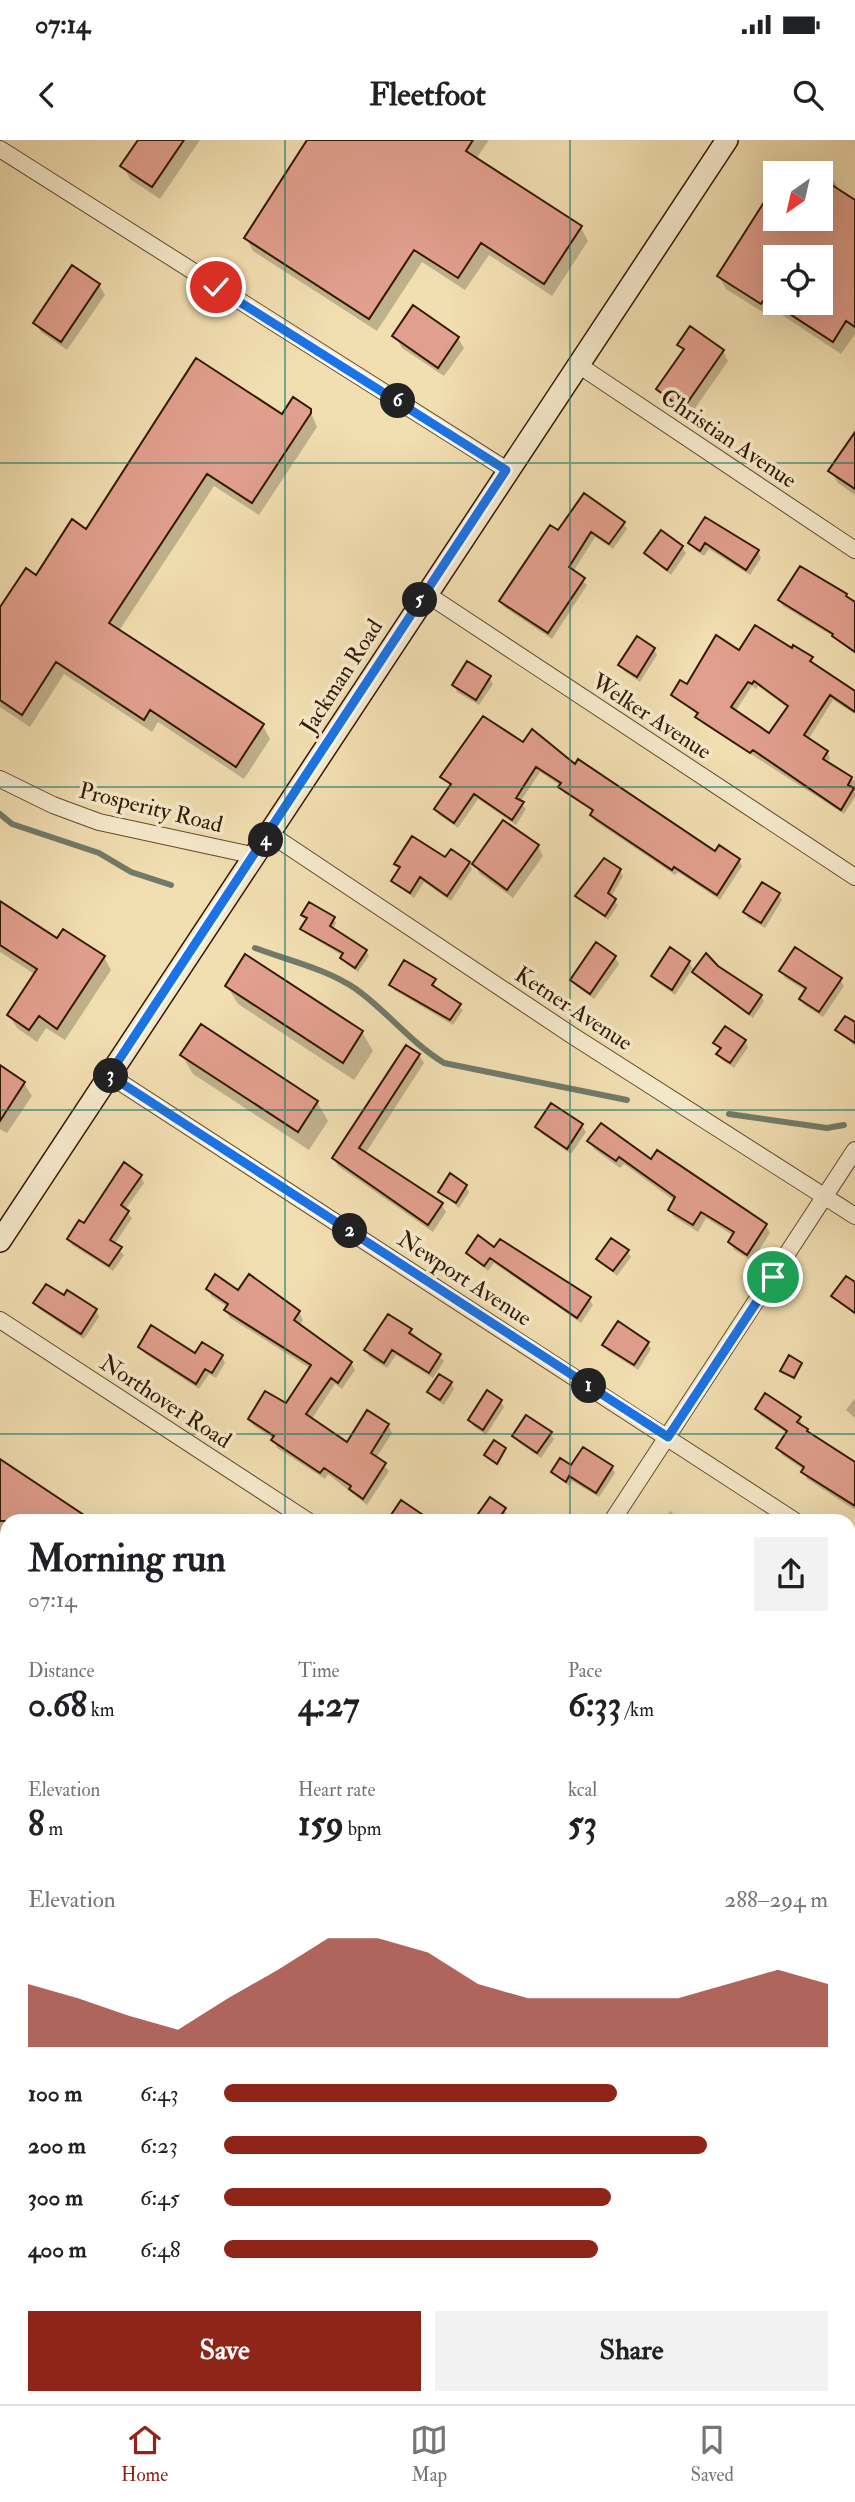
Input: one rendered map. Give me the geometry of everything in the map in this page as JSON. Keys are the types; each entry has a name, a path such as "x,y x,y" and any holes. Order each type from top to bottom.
{"main road":[{"name":"Jackman Road","path":"0,1241 271,834 506,470 727,140"}],"street":[{"path":"0,149 506,470"},
{"name":"Christian Avenue","path":"577,364 855,550"},
{"name":"Welker Avenue","path":"425,593 855,877"},
{"name":"Prosperity Road","path":"0,779 53,805 99,822 256,856"},
{"name":"Ketner Avenue","path":"271,834 573,1036 855,1216"},
{"name":"Newport Avenue","path":"109,1075 784,1514"},
{"path":"617,1514 855,1150"},
{"name":"Northover Road","path":"0,1320 297,1514"}],"building":[{"path":"138,140 184,140 152,187 120,166"},
{"path":"307,140 473,140 466,151 582,226 544,284 481,243 458,278 414,250 369,319 244,238"},
{"path":"833,186 855,200 855,327 846,321 833,342 791,315 833,315 833,245 763,245 761,304 717,276 763,204 763,231 833,231"},
{"path":"72,265 100,284 61,342 33,323"},
{"path":"413,305 459,337 438,368 392,336"},
{"path":"690,326 724,350 683,409 656,389 684,349 677,345"},
{"path":"196,358 282,414 293,397 311,409 311,413 252,503 207,474 109,623 264,724 236,767 150,710 144,720 56,662 22,715 0,700 0,607 26,568 36,575 72,519 86,529"},
{"path":"855,432 855,489 828,471"},
{"path":"584,493 625,522 609,544 591,532 569,567 585,578 548,633 499,601 550,525 558,530"},
{"path":"705,517 759,550 746,570 705,543 700,551 688,543"},
{"path":"661,530 683,546 667,570 644,553"},
{"path":"800,566 847,594 846,596 855,602 855,652 832,636 833,634 778,600"},
{"path":"755,625 792,648 793,645 813,657 810,661 855,691 855,712 830,695 804,735 828,751 823,759 852,777 848,785 854,788 841,810 753,750 750,753 695,717 698,713 671,695 680,680 687,684 716,635 739,650","holes":["754,681 788,706 769,733 731,707 748,682 752,684"]},
{"path":"637,636 655,648 637,677 618,665"},
{"path":"467,661 491,676 476,700 452,685"},
{"path":"483,716 523,742 532,729 575,764 578,759 715,851 719,845 740,859 717,895 674,867 672,870 590,815 593,810 558,787 561,783 536,767 516,798 524,802 512,820 474,794 454,823 434,809 451,784 440,777"},
{"path":"503,820 539,845 507,890 472,864"},
{"path":"412,836 445,857 451,849 470,862 447,896 420,877 410,893 391,881 400,867 394,864"},
{"path":"604,858 621,869 608,893 616,899 605,916 575,896"},
{"path":"762,882 780,893 761,923 743,912"},
{"path":"0,901 57,938 63,929 105,956 57,1029 39,1016 29,1030 7,1015 37,969 0,945"},
{"path":"309,902 335,917 330,926 367,950 355,968 340,958 343,953 300,929 307,918 301,915"},
{"path":"596,942 616,956 590,994 570,980"},
{"path":"670,947 690,961 672,990 651,976"},
{"path":"795,947 842,978 819,1012 799,999 806,988 779,971"},
{"path":"706,953 718,966 762,995 749,1014 692,972"},
{"path":"245,954 363,1031 343,1063 225,986"},
{"path":"404,960 436,979 432,985 461,1004 450,1020 389,985"},
{"path":"845,1016 855,1022 855,1043 835,1030"},
{"path":"201,1024 318,1101 298,1132 180,1055"},
{"path":"725,1026 746,1040 730,1063 716,1054 721,1048 713,1043"},
{"path":"406,1045 420,1054 359,1148 443,1203 428,1225 332,1158"},
{"path":"0,1065 25,1082 0,1121"},
{"path":"551,1103 583,1124 567,1149 535,1127"},
{"path":"601,1123 651,1159 657,1150 767,1224 747,1255 728,1242 734,1232 701,1212 693,1225 668,1210 675,1197 619,1157 616,1161 587,1141"},
{"path":"124,1162 142,1175 121,1205 129,1211 110,1240 122,1247 109,1266 67,1239 79,1220 84,1223"},
{"path":"450,1173 467,1185 456,1203 438,1192"},
{"path":"478,1235 494,1247 500,1239 591,1297 577,1318 490,1258 484,1266 466,1253"},
{"path":"611,1238 629,1250 613,1271 596,1259"},
{"path":"215,1274 238,1290 249,1274 300,1311 294,1320 352,1362 338,1383 331,1378 306,1414 347,1442 367,1410 389,1424 371,1453 386,1463 363,1499 349,1489 351,1486 324,1468 320,1473 271,1440 274,1436 248,1419 265,1391 286,1403 311,1365 224,1310 228,1304 206,1289"},
{"path":"846,1276 855,1282 855,1313 831,1296"},
{"path":"46,1284 64,1295 67,1290 97,1309 81,1334 33,1303"},
{"path":"388,1314 412,1329 409,1333 441,1354 429,1373 392,1350 384,1363 364,1350"},
{"path":"618,1321 649,1342 634,1365 602,1345"},
{"path":"151,1325 195,1353 202,1342 223,1355 212,1373 205,1369 196,1384 138,1347"},
{"path":"789,1355 802,1363 794,1378 780,1371"},
{"path":"439,1374 452,1382 440,1400 427,1392"},
{"path":"487,1390 502,1400 483,1430 468,1420"},
{"path":"765,1393 801,1417 797,1422 808,1429 807,1431 855,1462 855,1506 801,1472 804,1467 776,1448 787,1431 755,1409"},
{"path":"526,1415 552,1432 537,1453 512,1436"},
{"path":"494,1440 506,1448 497,1464 484,1455"},
{"path":"583,1447 613,1466 596,1493 569,1476 566,1482 551,1472 560,1458 571,1465"},
{"path":"0,1459 82,1514 0,1514"},
{"path":"490,1497 506,1508 502,1514 478,1514"},
{"path":"401,1500 422,1514 392,1514"}],"waterway":[{"path":"0,814 12,824 99,853 131,872 171,885"},
{"path":"255,948 320,970 345,982 368,998 420,1046 444,1063 627,1100"},
{"path":"729,1114 827,1128 844,1125"}],"route":[{"path":"216,287 506,470 271,834 109,1075 668,1437 773,1277"}]}
